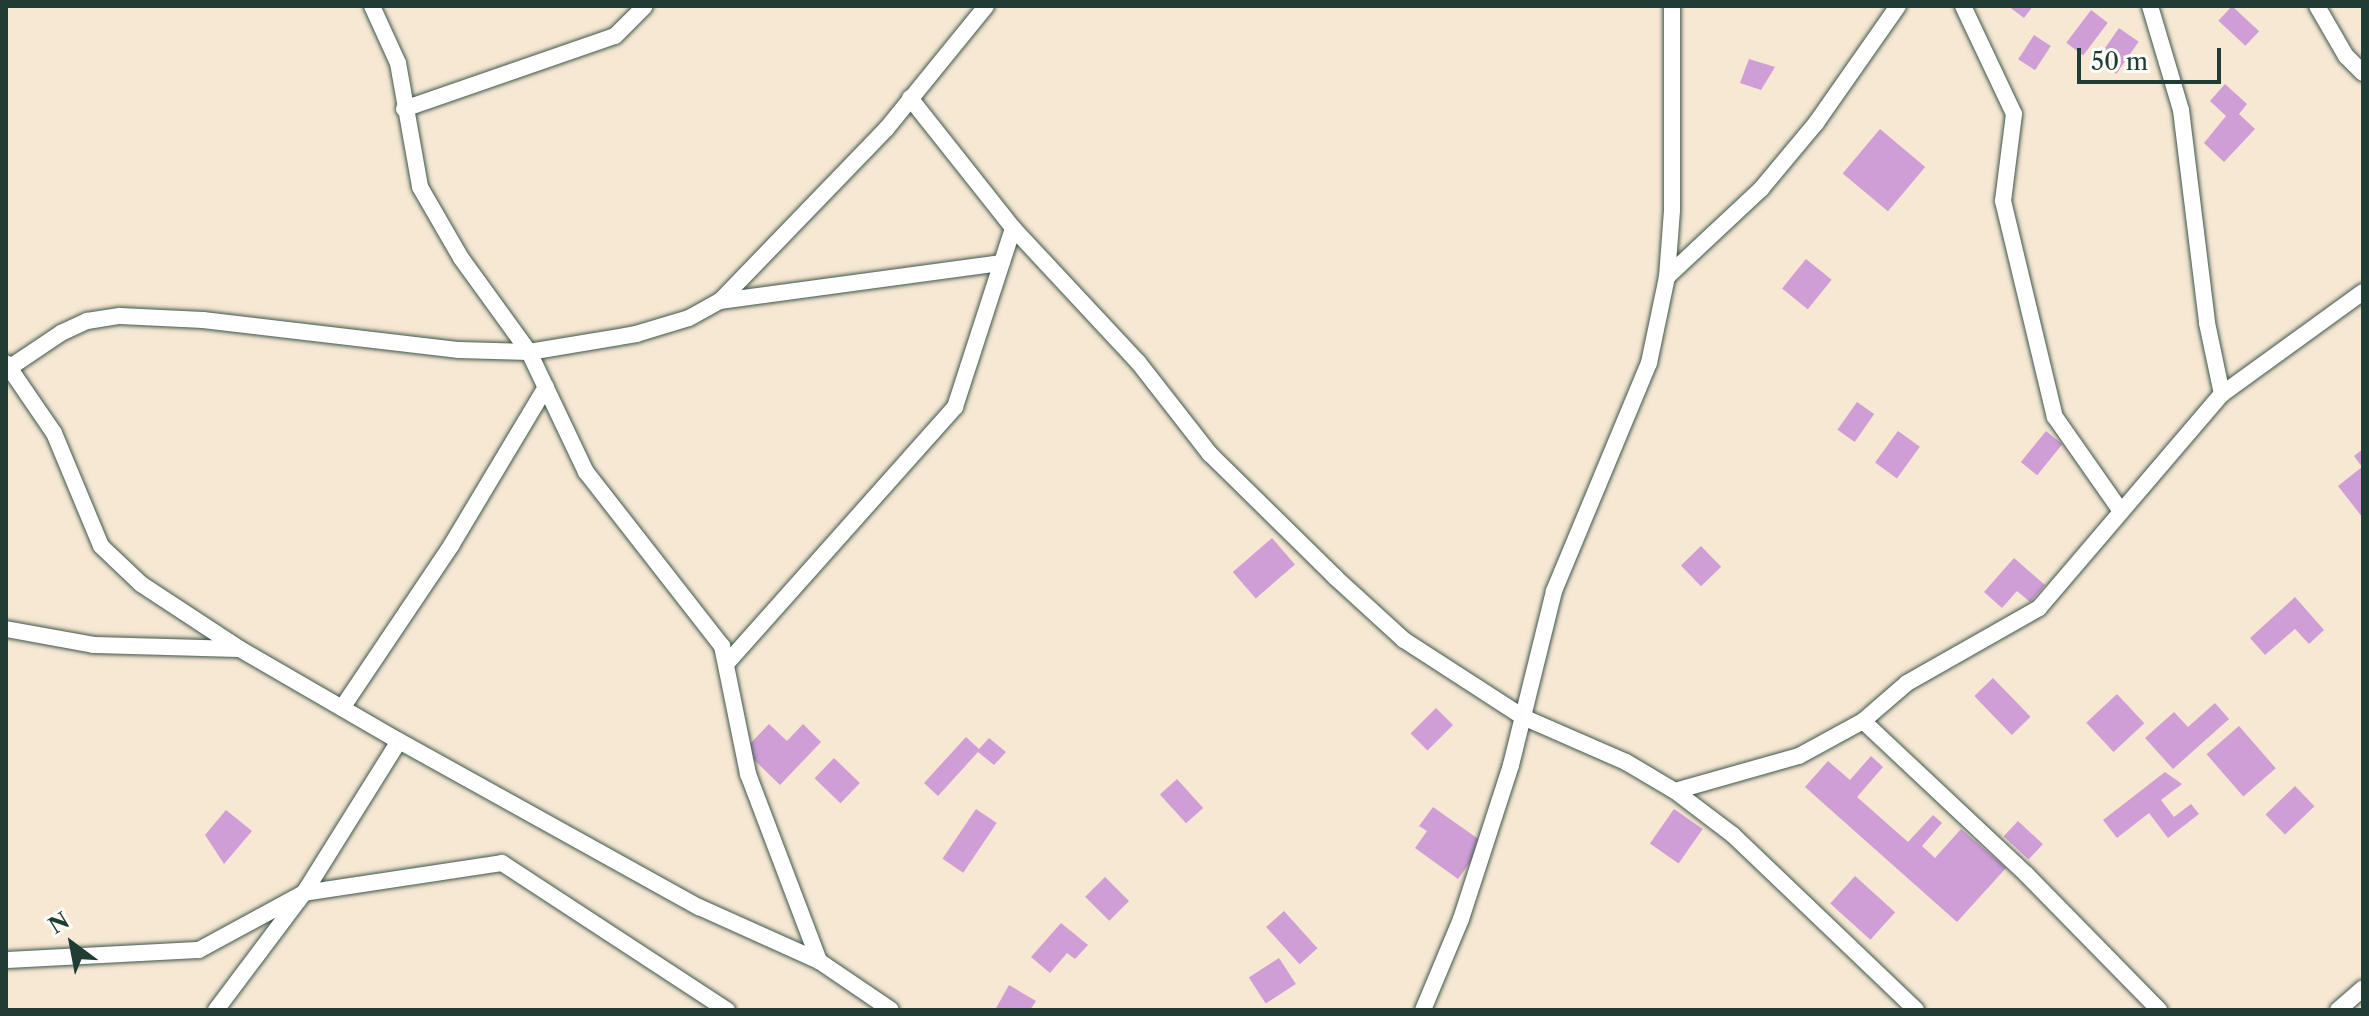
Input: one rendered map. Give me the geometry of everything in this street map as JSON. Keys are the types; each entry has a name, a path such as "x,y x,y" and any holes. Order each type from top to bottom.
{"street":[{"path":"372,6 398,63 420,187 461,258 529,352 546,387 558,423 586,472 712,632 727,663 748,774 819,961"},
{"path":"404,109 615,36 645,6"},
{"path":"720,301 910,98 986,6"},
{"path":"1423,1010 1461,919 1523,717 1554,591 1649,363 1667,277 1672,6"},
{"path":"1667,277 1771,178 1816,123 1898,6"},
{"path":"1963,6 2014,114 2003,201 2055,417 2120,510"},
{"path":"2150,6 2181,110 2207,323 2222,394"},
{"path":"2317,6 2346,56 2363,73"},
{"path":"910,98 1013,228 1138,362 1210,454 1404,640 1523,717 1626,762 1675,791 1733,835 1916,1010"},
{"path":"727,663 955,407 1013,228"},
{"path":"891,1010 819,961 699,907 399,741 240,649 141,584 101,546 54,433 8,365 87,321 120,316 459,350 529,352 664,327 720,301 1001,263"},
{"path":"1675,791 1799,756 1863,721 1907,683 2039,608 2222,394 2363,292"},
{"path":"342,708 452,544 546,387"},
{"path":"6,629 94,645 240,649"},
{"path":"1863,721 2027,875 2159,1010"},
{"path":"216,1010 304,893 399,741"},
{"path":"6,960 199,950 304,893 502,863 727,1010"},
{"path":"2338,1010 2363,988"}],"building":[{"path":"2008,6 2033,6 2024,18"},
{"path":"2232,6 2259,31 2245,46 2218,21"},
{"path":"2091,10 2108,23 2083,55 2066,43"},
{"path":"2119,28 2139,42 2116,74 2097,60"},
{"path":"2034,35 2051,46 2035,70 2018,59"},
{"path":"1749,59 1775,67 1761,90 1740,83"},
{"path":"2225,84 2247,104 2239,114 2255,129 2224,162 2204,143 2226,116 2210,101"},
{"path":"1880,129 1925,167 1888,211 1843,173"},
{"path":"1806,259 1832,280 1808,309 1782,289"},
{"path":"1857,402 1874,414 1855,442 1837,430"},
{"path":"1898,431 1920,447 1897,478 1875,463"},
{"path":"2046,431 2062,444 2037,475 2021,462"},
{"path":"2363,449 2363,518 2338,486 2362,467 2354,456"},
{"path":"1272,538 1295,564 1256,599 1233,572"},
{"path":"1701,546 1721,567 1701,586 1681,565"},
{"path":"2014,558 2045,585 2030,602 2017,591 2002,608 1984,592"},
{"path":"2295,597 2324,630 2309,644 2295,629 2265,655 2250,638"},
{"path":"1993,678 2031,717 2012,735 1974,696"},
{"path":"2117,694 2144,723 2114,752 2086,723"},
{"path":"2215,703 2229,719 2173,769 2145,738 2174,712 2188,727"},
{"path":"1436,708 1453,725 1428,750 1411,733"},
{"path":"769,724 787,741 803,724 821,742 780,785 744,750"},
{"path":"2239,726 2276,768 2243,796 2207,754"},
{"path":"966,737 979,749 989,738 1006,752 994,765 978,752 938,796 924,783"},
{"path":"1871,756 1883,767 1857,797 1908,842 1933,815 1942,823 1922,846 1935,858 1961,829 2006,868 1957,922 1805,787 1828,761 1850,780"},
{"path":"834,758 860,783 840,803 815,778"},
{"path":"2165,772 2182,784 2161,800 2174,817 2191,804 2199,814 2168,838 2149,813 2117,838 2103,820"},
{"path":"1177,779 1203,808 1186,823 1160,794"},
{"path":"2295,786 2314,806 2285,835 2266,814"},
{"path":"1433,807 1484,843 1458,879 1415,848 1427,831 1419,826"},
{"path":"976,809 997,823 963,873 942,859"},
{"path":"1674,809 1703,829 1679,863 1650,843"},
{"path":"226,810 252,831 224,864 205,835"},
{"path":"2018,821 2043,844 2029,860 2004,836"},
{"path":"1855,876 1895,912 1870,940 1830,903"},
{"path":"1105,877 1129,901 1109,921 1085,897"},
{"path":"1284,911 1317,948 1300,964 1266,927"},
{"path":"1061,923 1088,945 1075,959 1067,953 1050,973 1031,957"},
{"path":"1279,958 1296,984 1266,1004 1249,978"},
{"path":"1009,985 1036,1001 1030,1010 995,1010"}]}
